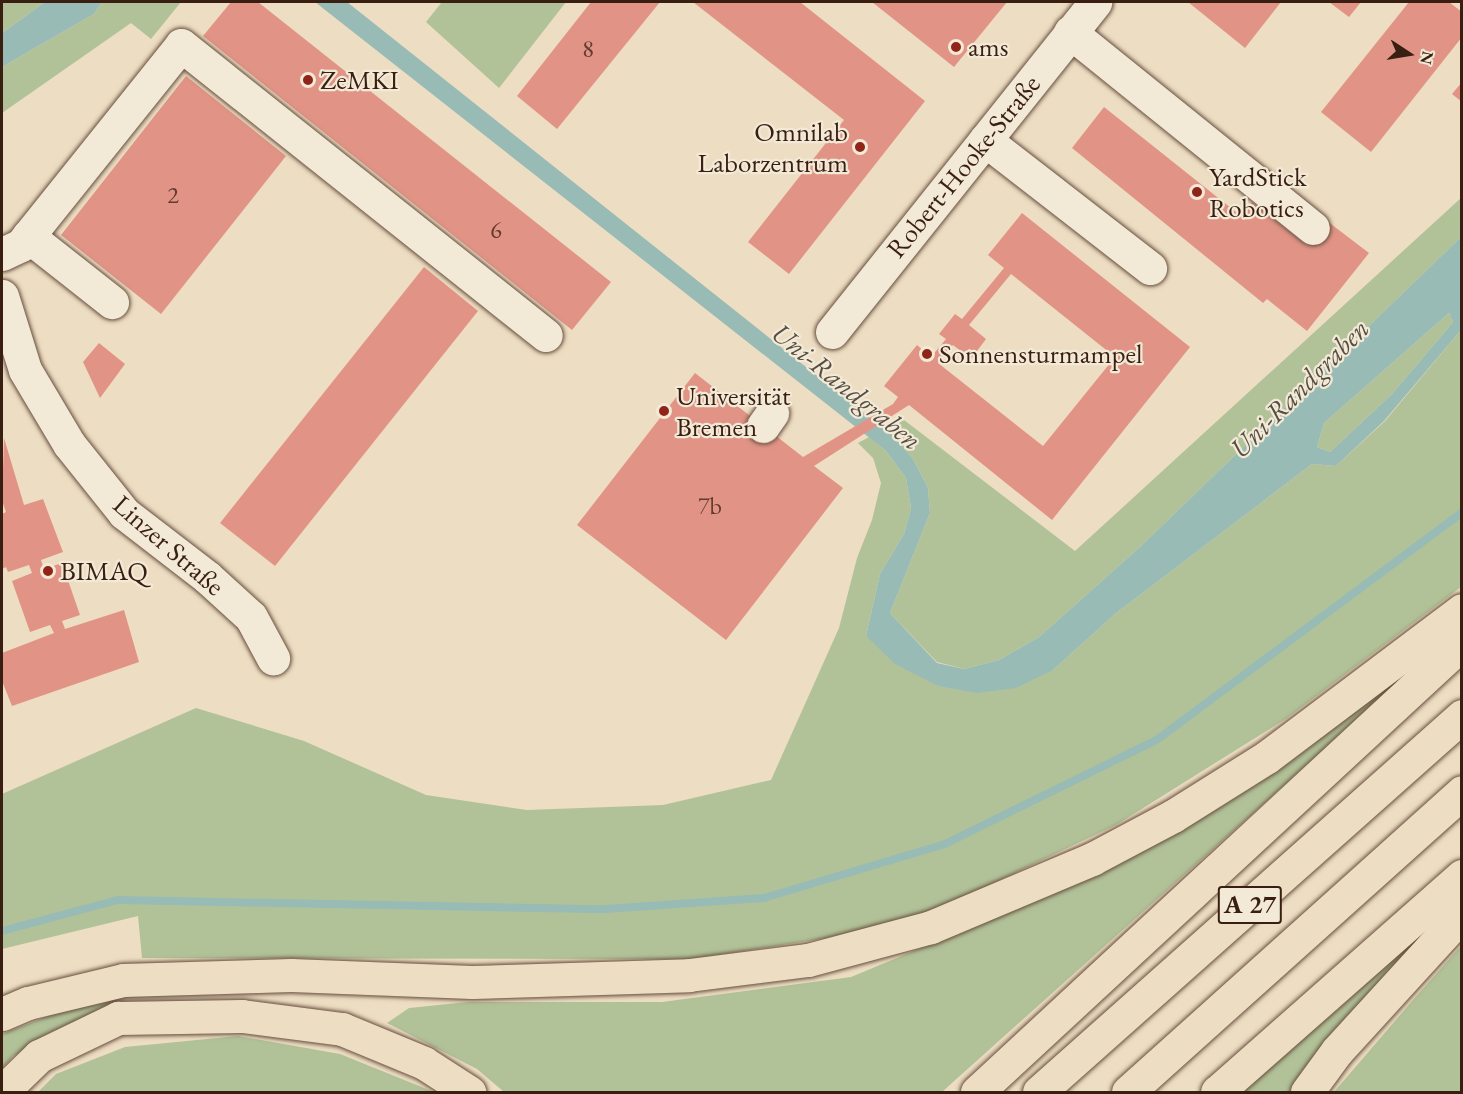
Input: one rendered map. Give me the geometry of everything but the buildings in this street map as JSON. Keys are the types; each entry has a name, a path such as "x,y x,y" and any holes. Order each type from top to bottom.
{"highway":[{"path":"2,1014 28,1003 123,980 291,975 472,982 689,975 808,960 931,927 1092,859 1173,816 1267,756 1461,610"},
{"path":"976,1092 1461,643"},
{"name":"A 27","path":"1039,1092 1461,716"},
{"name":"A 27","path":"1128,1092 1461,792"},
{"path":"1217,1092 1461,876"},
{"path":"1306,1092 1337,1051 1461,914"},
{"path":"2,1092 39,1056 118,1018 242,1016 342,1029 424,1063 469,1092"}],"street":[{"name":"Robert-Hooke-Straße","path":"832,332 1095,2"},
{"path":"1070,32 1313,228"},
{"path":"112,302 15,245 181,45 546,335"},
{"path":"985,140 1150,268"},
{"name":"Linzer Straße","path":"2,297 13,374 124,513 207,577 251,617 273,658"}],"green space":[{"path":"2,2 45,2 2,33"},
{"path":"102,2 181,2 151,39 131,23 2,113 2,67 94,14"},
{"path":"442,2 566,2 499,88 426,22"},
{"path":"1461,198 1461,237 1141,546 1039,637 999,660 964,669 937,662 890,613 930,513 928,488 913,459 884,430 904,420 1075,551"},
{"path":"1449,313 1453,322 1392,394 1330,452 1317,447 1324,423"},
{"path":"1461,330 1461,587 1287,718 1116,825 926,915 826,938 694,959 142,958 138,916 2,949 2,794 196,708 304,741 426,795 527,810 663,805 771,780 839,628 857,558 872,520 881,483 873,458 858,443 869,437 885,450 906,478 911,508 904,534 880,574 866,636 938,686 1053,670 1115,614 1312,464 1336,466 1385,421"},
{"path":"1437,648 942,1092 504,1092 477,1069 387,1023 409,1008 468,1002 662,1002 851,977 1082,881 1215,804"},
{"path":"1450,908 1326,1047 1291,1092 1237,1092"},
{"path":"1461,946 1461,1092 1334,1092 1413,1000"},
{"path":"117,1001 13,1056 2,1068 2,1034 64,1010"},
{"path":"238,1036 340,1054 434,1092 38,1092 56,1074 125,1047"}],"water":[{"path":"45,2 102,2 94,14 2,67 2,33"},
{"path":"315,2 347,2 889,433 913,459 928,488 930,513 890,613 937,663 964,669 999,660 1039,637 1141,546 1461,237 1461,330 1384,421 1336,466 1312,464 1115,614 1053,670 1016,688 977,693 938,686 895,664 866,636 880,574 904,534 911,508 906,478 885,450","holes":["1449,313 1453,322 1392,394 1330,452 1317,447 1324,423"]}],"waterway":[{"path":"2,931 118,900 605,909 764,898 945,844 1158,739 1462,512"}],"place":[{"name":"ams","path":"956,47"},
{"name":"ZeMKI","path":"308,80"},
{"name":"Omnilab Laborzentrum","path":"860,147"},
{"name":"YardStick Robotics","path":"1197,192"},
{"name":"Sonnensturmampel","path":"927,354"},
{"name":"Universität Bremen","path":"664,411"},
{"name":"BIMAQ","path":"48,571"}],"water label":[{"name":"Uni-Randgraben","path":"847,386"},
{"name":"Uni-Randgraben","path":"1299,388"}]}
